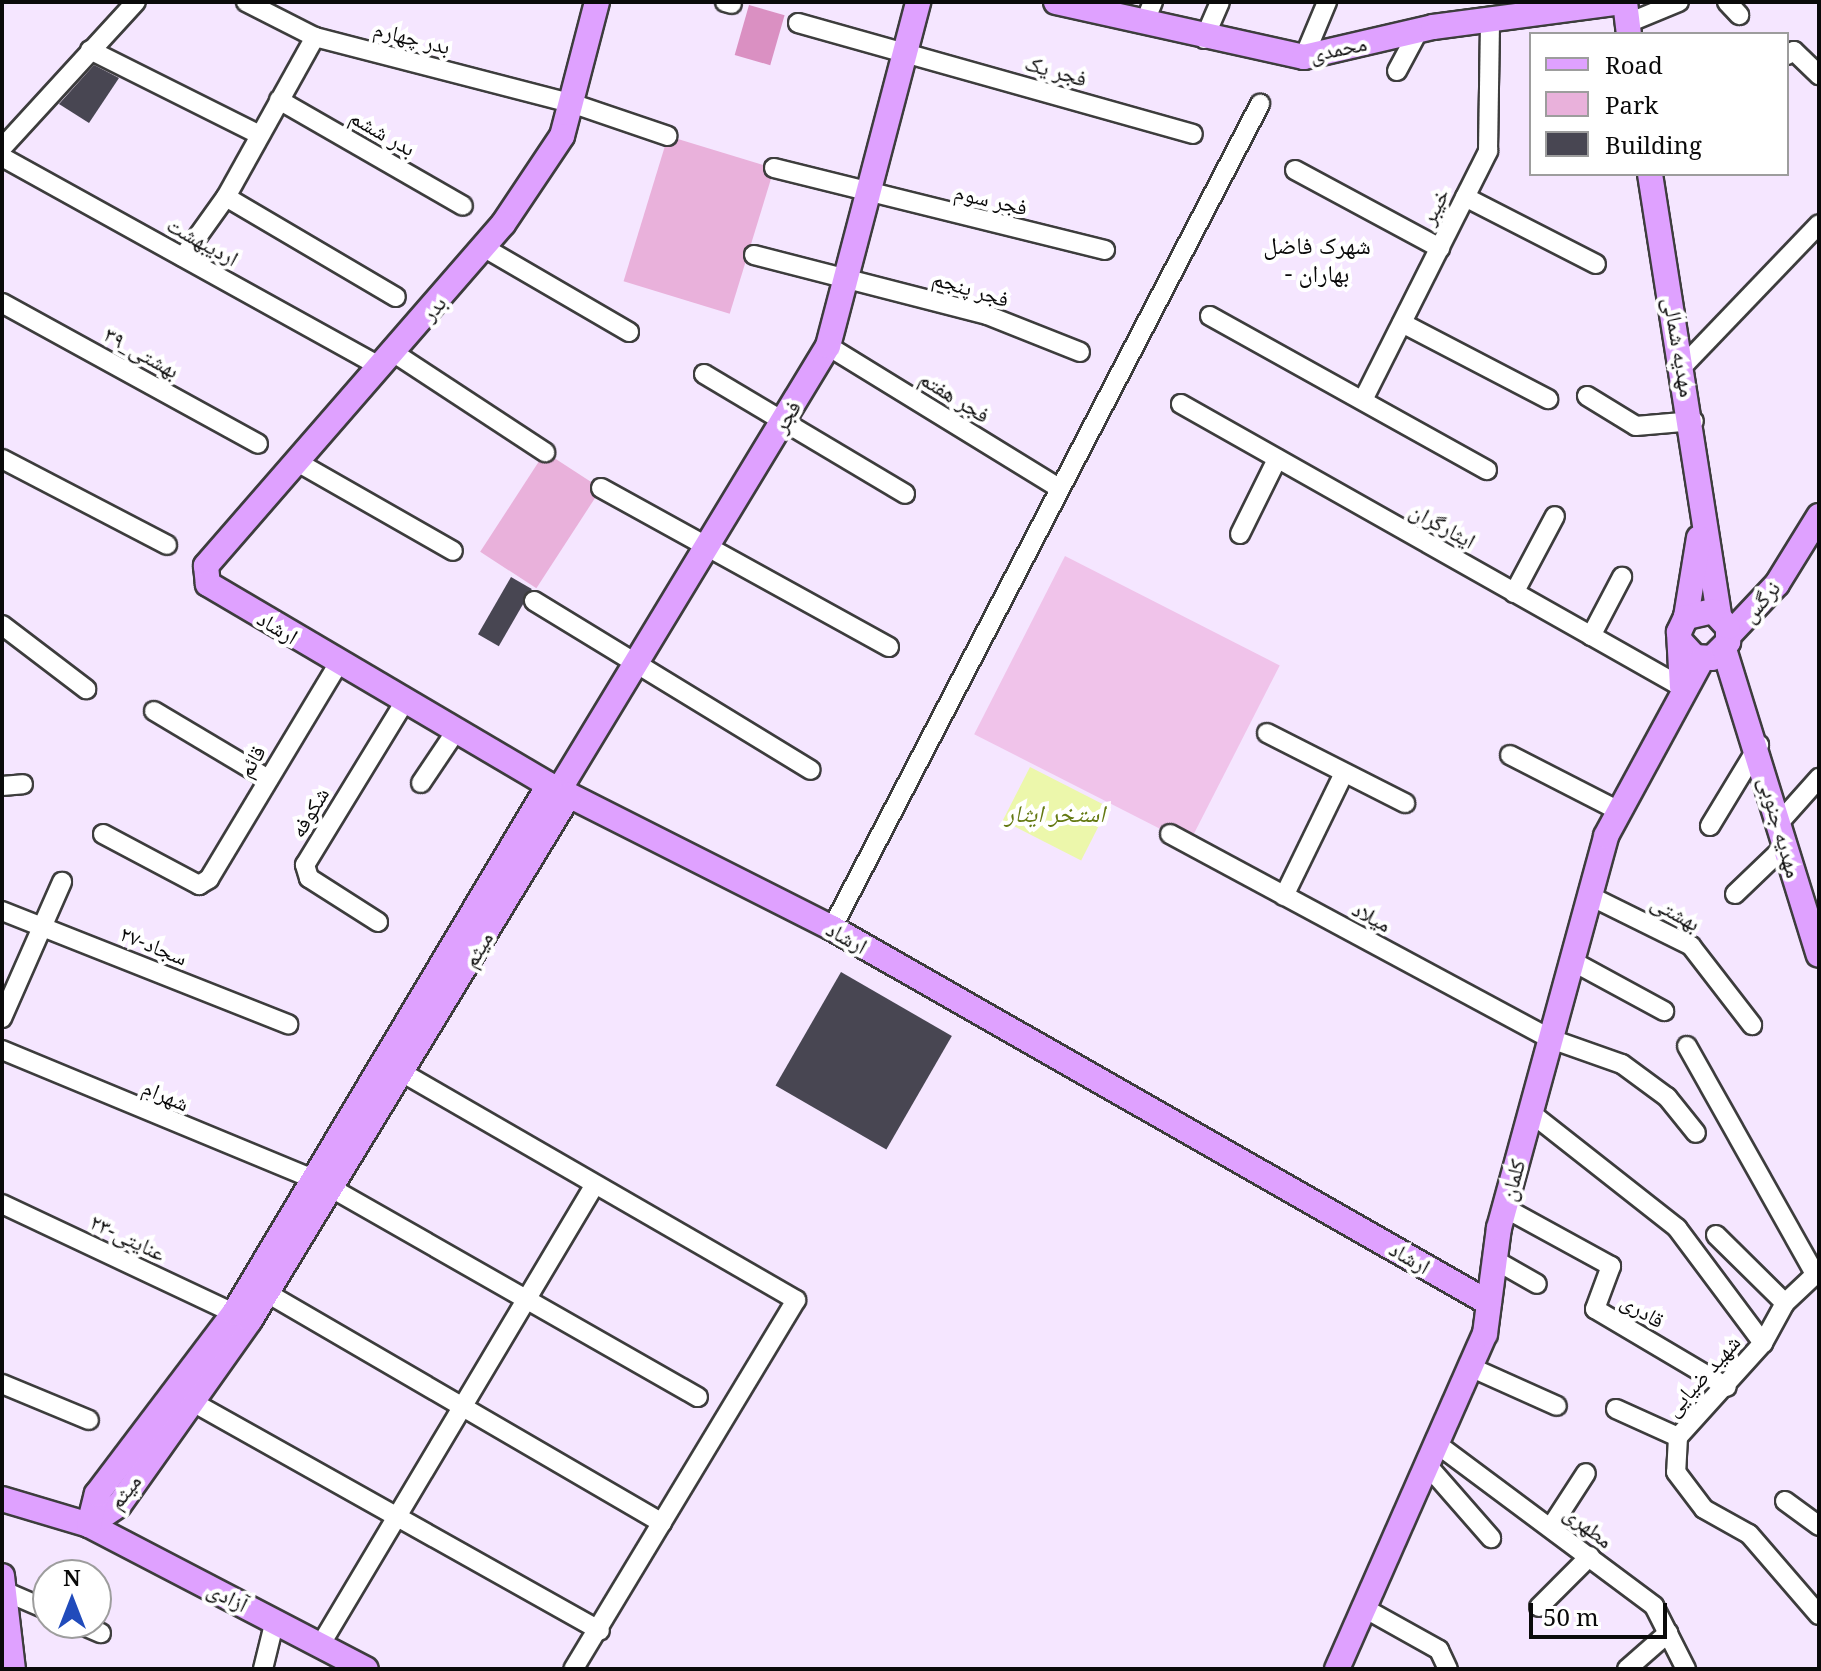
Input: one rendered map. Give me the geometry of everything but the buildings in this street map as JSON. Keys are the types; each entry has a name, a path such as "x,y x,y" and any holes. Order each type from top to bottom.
{"street":[{"path":"2,148 136,2"},
{"name":"بدر چهارم","path":"246,2 315,37 571,103 668,136"},
{"name":"بدر","path":"204,576 483,247 562,136 597,2"},
{"name":"فجر","path":"559,790 633,661 828,346 918,2"},
{"name":"محمدی","path":"1056,2 1149,13 1204,39 1304,57 1419,30 1490,20 1626,15"},
{"path":"1204,39 1220,2"},
{"path":"1304,57 1327,2"},
{"path":"1626,15 1679,2"},
{"name":"خیبر","path":"1363,400 1488,151 1490,20"},
{"name":"فجر یک","path":"798,23 1193,134"},
{"path":"1397,71 1419,30"},
{"path":"183,257 226,197 315,37"},
{"path":"90,50 260,135"},
{"path":"1789,54 1794,51 1819,75"},
{"name":"بدر ششم","path":"279,100 463,206"},
{"path":"832,928 1057,487 1260,104"},
{"name":"اردیبهشت","path":"2,157 183,257 387,360"},
{"name":"فجر سوم","path":"774,168 866,195 1105,250"},
{"path":"1295,170 1440,248"},
{"name":"مهدیه شمالی","path":"1650,176 1694,421 1702,520 1718,639"},
{"path":"226,197 396,297"},
{"path":"1465,197 1596,264"},
{"path":"1684,365 1819,224"},
{"path":"483,247 629,332"},
{"name":"فجر پنجم","path":"754,255 987,315 1080,352"},
{"name":"۳۹_بهشتی","path":"2,303 258,444"},
{"path":"1210,316 1487,470"},
{"path":"1402,323 1548,399"},
{"name":"فجر هفتم","path":"828,346 1057,487"},
{"path":"387,360 545,452"},
{"path":"704,374 905,494"},
{"path":"1587,396 1636,426 1694,421"},
{"name":"ایثارگران","path":"1181,404 1682,687"},
{"path":"2,459 167,545"},
{"path":"1240,534 1277,459"},
{"path":"299,463 453,551"},
{"path":"601,488 889,647"},
{"path":"1514,593 1555,516"},
{"name":"نرگس","path":"1718,639 1777,584 1786,563 1819,516"},
{"name":"مهدیه شمالی","path":"1680,641 1702,520"},
{"name":"ارشاد","path":"204,576 338,664 559,790 832,928 1489,1303"},
{"path":"1591,636 1622,577"},
{"path":"534,601 811,770"},
{"path":"1686,617 1699,610 1718,639"},
{"path":"2,625 86,689"},
{"path":"1680,641 1718,639"},
{"name":"کلمان","path":"1337,1669 1470,1367 1489,1303 1505,1208 1590,896 1619,811 1682,687 1718,639"},
{"name":"مهدیه جنوبی","path":"1718,639 1759,745 1782,835 1819,955"},
{"name":"کلمان","path":"1680,641 1682,687"},
{"name":"قائم","path":"103,834 205,882 338,664"},
{"name":"شکوفه","path":"378,922 309,878 305,865 405,701"},
{"path":"154,711 268,779"},
{"path":"421,783 456,731"},
{"path":"1267,733 1343,775 1405,803"},
{"path":"1710,826 1759,745"},
{"path":"1510,755 1619,811"},
{"path":"1284,896 1343,775"},
{"path":"1735,894 1782,835 1819,778"},
{"path":"2,786 23,784"},
{"name":"میثم","path":"89,1525 119,1505 189,1400 267,1293 323,1184 559,790"},
{"name":"میثم","path":"89,1525 97,1494 234,1313 403,1073 545,813"},
{"name":"میلاد","path":"1170,834 1551,1039 1622,1064 1667,1097 1696,1133"},
{"path":"2,1018 40,925 62,882"},
{"name":"بهشتی","path":"1590,896 1691,946 1752,1025"},
{"name":"۲۷-سجاد","path":"2,911 288,1024"},
{"path":"1572,961 1664,1011"},
{"path":"1687,1046 1817,1272"},
{"name":"شهرام","path":"2,1050 323,1184 698,1397"},
{"path":"403,1073 796,1300 600,1631 573,1669"},
{"path":"1531,1113 1677,1228 1763,1343"},
{"path":"321,1644 395,1514 594,1186"},
{"name":"۲۳-عنایتی","path":"2,1204 234,1313"},
{"name":"قادری","path":"1505,1208 1611,1266 1595,1309 1727,1387"},
{"path":"1716,1235 1785,1303"},
{"path":"1495,1260 1537,1284"},
{"name":"شهید ضیایی","path":"1817,1272 1785,1303 1763,1343 1727,1387 1678,1437 1676,1472 1704,1509 1749,1534 1819,1615"},
{"path":"267,1293 463,1403 662,1523"},
{"path":"1470,1367 1557,1406"},
{"path":"2,1384 89,1420"},
{"path":"189,1400 600,1631"},
{"path":"1616,1409 1678,1437"},
{"path":"1432,1455 1491,1538"},
{"name":"مطهری","path":"1432,1455 1551,1527 1654,1606 1686,1669"},
{"path":"1551,1527 1586,1473"},
{"name":"آزادی","path":"2,1499 89,1525 366,1669"},
{"path":"1785,1501 1819,1526"},
{"path":"1539,1607 1590,1556"},
{"path":"3,1584 32,1601"},
{"path":"3,1584 13,1669"},
{"path":"1364,1608 1439,1650 1448,1669"},
{"path":"263,1669 275,1620"},
{"path":"1627,1669 1668,1633"}],"green space":[{"path":"668,136 774,168 730,314 624,281"},
{"path":"545,452 601,488 536,588 480,552"}],"shaded area":[{"path":"749,5 785,15 770,65 735,55"},
{"path":"1065,556 1280,665 1189,844 974,734"}],"water":[{"name":"استخر ایثار","path":"1030,767 1108,807 1081,860 1003,820"}],"district":[{"name":"شهرک فاضل - بهاران","path":"1317,259"}]}
